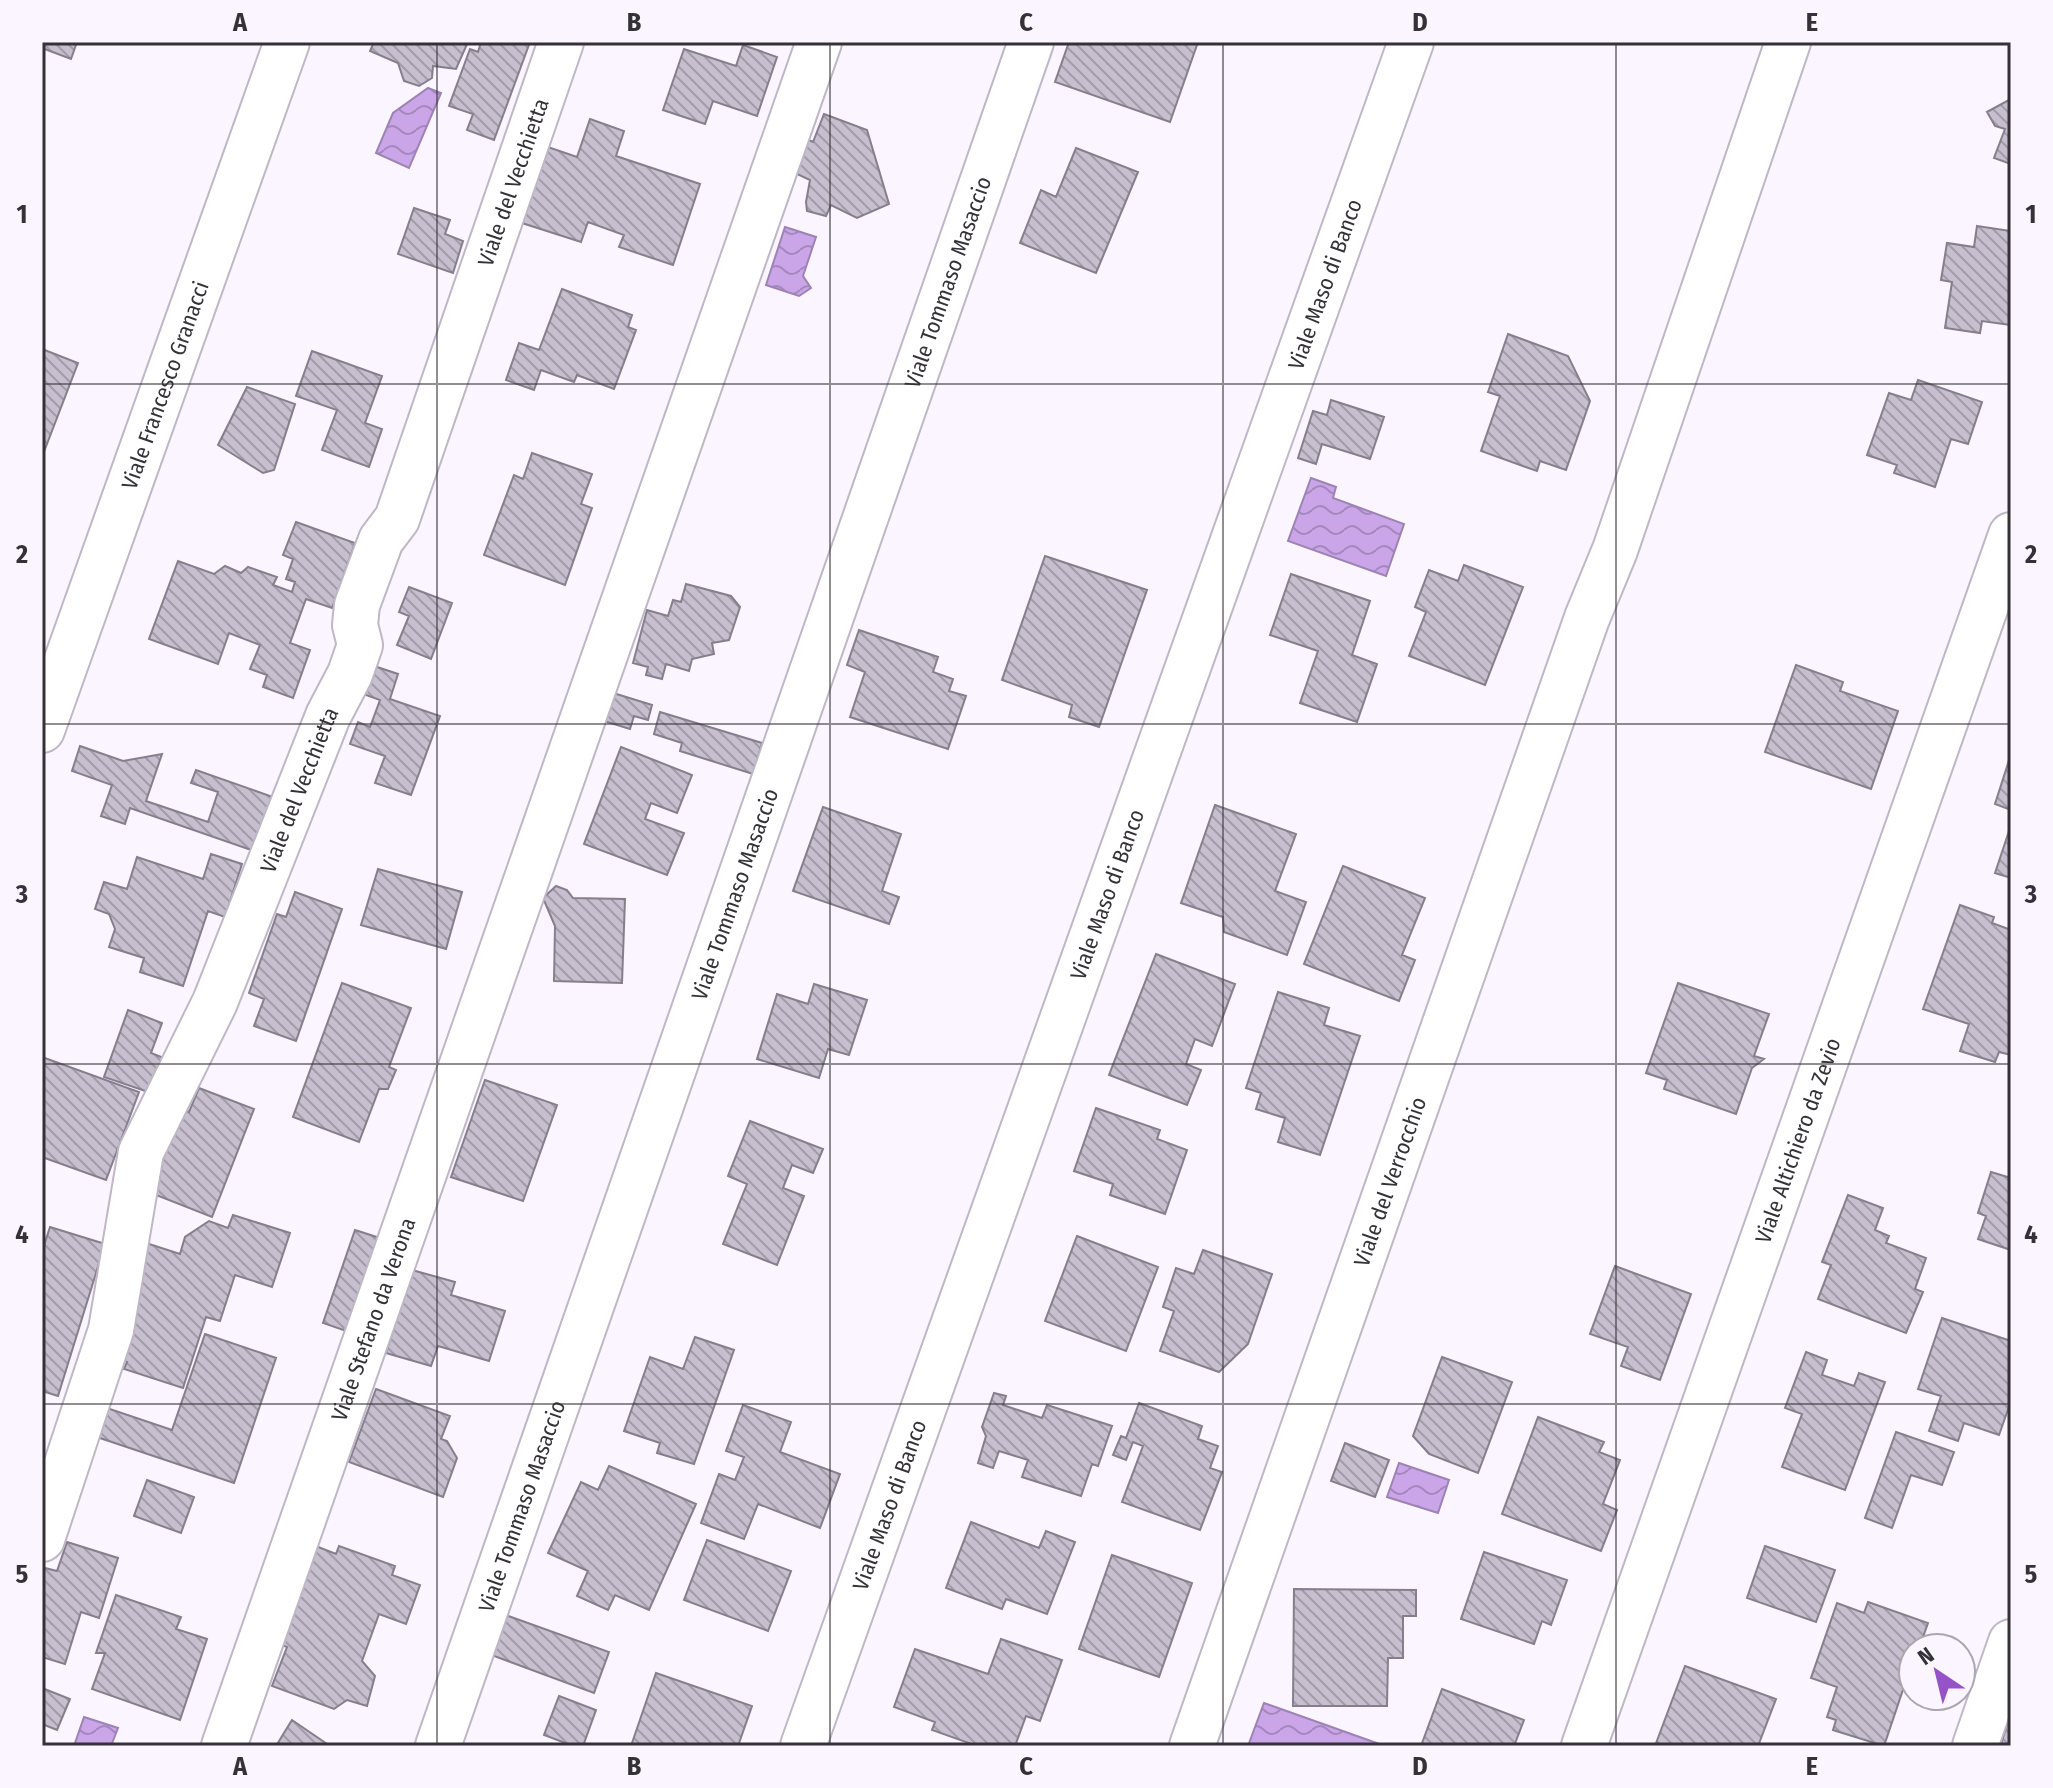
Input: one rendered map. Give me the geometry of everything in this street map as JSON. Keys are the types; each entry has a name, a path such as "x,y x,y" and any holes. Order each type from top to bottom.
{"street":[{"name":"Viale Francesco Granacci","path":"42,730 287,42"},
{"name":"Viale del Vecchietta","path":"42,1539 111,1330 141,1152 215,1002 328,716 350,674 360,645 355,625 357,605 381,540 397,519 561,42"},
{"name":"Viale Stefano da Verona","path":"224,1746 819,42"},
{"name":"Viale Tommaso Masaccio","path":"438,1746 1031,42"},
{"name":"Viale Maso di Banco","path":"803,1746 1411,42"},
{"name":"Viale del Verrocchio","path":"1192,1746 1587,618 1615,550 1788,42"},
{"name":"Viale Altichiero da Zevio","path":"1584,1746 2011,535"},
{"path":"1975,1746 2011,1642"}],"water":[{"path":"428,88 441,93 409,168 376,153 393,113"},
{"path":"785,227 816,237 803,276 811,288 799,296 766,285"},
{"path":"1311,478 1336,487 1333,498 1404,524 1386,576 1288,541"},
{"path":"1399,1463 1449,1480 1438,1513 1387,1497"},
{"path":"1264,1703 1385,1746 1248,1746"},
{"path":"84,1717 118,1728 111,1746 74,1746"}],"building":[{"path":"42,42 77,42 71,59 42,48"},
{"path":"374,42 468,42 456,69 433,66 432,78 419,86 404,81 398,63 370,51"},
{"path":"481,42 530,42 494,140 467,130 473,114 449,106 470,49 478,52"},
{"path":"1069,42 1198,42 1170,122 1055,82"},
{"path":"743,45 777,57 757,116 713,101 705,124 663,110 684,49 736,66"},
{"path":"2011,96 2011,164 1994,158 2005,129 1995,126 1987,112"},
{"path":"824,114 867,130 889,204 857,218 831,205 826,216 807,211 810,180 795,173 804,138 813,142"},
{"path":"590,119 624,131 616,156 700,184 673,265 619,247 624,235 588,222 581,242 522,223 548,147 577,157"},
{"path":"1076,148 1138,172 1096,273 1020,243 1041,190 1056,197"},
{"path":"414,208 450,220 445,234 463,241 453,273 398,254"},
{"path":"1977,226 2011,231 2011,325 1982,321 1980,333 1945,328 1952,282 1941,280 1947,243 1974,247"},
{"path":"562,289 632,315 628,327 636,330 614,389 577,375 574,382 541,370 534,390 506,380 519,343 539,350"},
{"path":"1508,334 1568,356 1590,401 1566,470 1540,461 1537,471 1481,451 1500,396 1488,392"},
{"path":"42,349 78,363 42,457"},
{"path":"312,351 382,376 365,423 382,429 369,467 322,450 337,410 296,396"},
{"path":"1918,380 1982,402 1968,444 1951,439 1935,487 1894,473 1897,465 1867,455 1889,393 1911,400"},
{"path":"247,387 295,404 274,470 263,473 218,445"},
{"path":"1331,400 1384,417 1370,459 1322,444 1316,464 1298,458 1313,411 1327,415"},
{"path":"532,453 592,474 581,504 592,508 565,585 484,555 514,475 523,479"},
{"path":"296,522 355,543 332,608 306,599 290,643 310,650 293,698 263,687 267,675 250,669 260,645 229,633 218,664 149,639 178,561 214,574 225,566 241,573 248,567 277,577 273,585 292,592 295,582 286,579 293,559 283,555"},
{"path":"1045,556 1147,590 1099,727 1069,717 1072,705 1002,680"},
{"path":"1464,565 1523,587 1485,685 1409,656 1426,612 1415,607 1429,570 1458,581"},
{"path":"1291,574 1370,601 1352,655 1377,664 1357,722 1300,703 1318,651 1270,635"},
{"path":"686,584 731,596 740,607 729,640 712,643 714,654 692,659 689,671 666,664 662,679 646,675 648,667 633,663 647,610 668,616 673,600 681,602"},
{"path":"409,587 452,603 431,659 397,645 409,616 399,612"},
{"path":"859,630 938,657 933,672 953,679 949,691 966,696 948,749 850,717 865,672 847,665"},
{"path":"365,663 398,674 390,699 440,716 411,795 375,783 385,756 350,744 358,722 370,727 380,700 355,691"},
{"path":"1796,665 1843,682 1840,691 1898,711 1871,789 1765,752"},
{"path":"610,692 652,705 648,720 634,716 630,729 601,720"},
{"path":"660,712 762,743 753,774 680,751 682,743 654,734"},
{"path":"80,746 123,761 162,754 146,801 208,822 218,792 191,783 196,770 273,797 254,851 130,808 125,824 101,816 112,785 72,771"},
{"path":"621,747 692,775 677,813 651,803 645,819 684,833 667,875 584,844"},
{"path":"2011,754 2011,810 1995,804"},
{"path":"1215,805 1296,834 1275,891 1306,902 1287,955 1224,932 1223,917 1181,903"},
{"path":"823,807 901,834 882,891 899,897 889,924 793,891"},
{"path":"2011,825 2011,878 1995,873"},
{"path":"211,854 242,864 225,917 208,911 183,986 140,972 144,958 109,947 115,929 109,914 95,909 104,882 127,889 137,857 203,879"},
{"path":"1343,866 1425,898 1402,955 1415,960 1399,1001 1304,964"},
{"path":"378,869 462,892 446,949 361,925"},
{"path":"556,886 567,890 573,898 625,899 622,983 554,981 555,926 543,898"},
{"path":"295,892 342,909 296,1041 254,1026 264,999 249,993 277,914 286,917"},
{"path":"1960,905 1994,917 1992,923 2011,930 2011,1055 1999,1052 1995,1062 1960,1051 1969,1024 1923,1009"},
{"path":"1156,954 1235,984 1212,1046 1195,1039 1186,1064 1201,1070 1187,1105 1109,1075"},
{"path":"342,983 411,1008 389,1067 396,1070 388,1089 379,1089 359,1142 293,1117"},
{"path":"1678,983 1769,1014 1754,1056 1764,1059 1752,1068 1736,1114 1664,1089 1667,1080 1646,1073"},
{"path":"814,984 867,1000 849,1055 828,1049 819,1078 757,1059 777,994 808,1004"},
{"path":"1278,992 1329,1008 1324,1025 1360,1036 1320,1155 1278,1142 1285,1118 1256,1109 1261,1093 1246,1088"},
{"path":"128,1010 162,1023 151,1053 169,1060 157,1095 104,1077"},
{"path":"42,1057 139,1092 106,1180 42,1157"},
{"path":"485,1080 557,1105 523,1201 451,1177"},
{"path":"199,1088 254,1109 212,1217 151,1193 162,1166 151,1162 173,1106 189,1112"},
{"path":"1096,1108 1160,1130 1157,1139 1187,1150 1165,1214 1110,1195 1113,1184 1074,1171"},
{"path":"750,1121 823,1149 813,1173 792,1165 783,1188 804,1196 777,1265 723,1244 747,1184 728,1176"},
{"path":"1991,1172 2011,1178 2011,1250 1978,1239 1986,1216 1978,1213"},
{"path":"1848,1195 1883,1208 1875,1230 1889,1236 1886,1243 1926,1258 1915,1289 1923,1292 1906,1333 1818,1299 1831,1265 1822,1262"},
{"path":"233,1215 290,1233 272,1287 235,1275 220,1321 206,1317 183,1388 124,1369 127,1362 112,1356 143,1242 180,1254 185,1237 209,1221 228,1228"},
{"path":"50,1227 105,1244 58,1396 42,1391 42,1252"},
{"path":"355,1230 386,1240 355,1334 323,1323"},
{"path":"1077,1236 1158,1267 1126,1351 1045,1321"},
{"path":"1203,1250 1272,1274 1248,1344 1219,1372 1160,1351 1174,1311 1163,1307 1176,1268 1194,1274"},
{"path":"1615,1266 1691,1294 1660,1380 1621,1366 1628,1347 1590,1334"},
{"path":"412,1270 455,1282 451,1295 505,1311 489,1361 438,1346 431,1366 386,1353"},
{"path":"1942,1318 2011,1341 2011,1401 1999,1435 1964,1423 1958,1441 1929,1431 1941,1396 1918,1389"},
{"path":"205,1334 276,1358 234,1483 91,1435 101,1406 172,1430"},
{"path":"695,1337 734,1350 694,1464 657,1453 660,1443 624,1431 650,1357 683,1369"},
{"path":"1806,1352 1827,1360 1822,1375 1854,1386 1859,1373 1885,1382 1845,1490 1782,1467 1802,1414 1785,1408"},
{"path":"1442,1357 1512,1382 1478,1473 1429,1454 1413,1436"},
{"path":"376,1389 450,1416 441,1439 447,1441 457,1458 443,1497 349,1462"},
{"path":"994,1393 1006,1396 1003,1405 1042,1418 1047,1405 1112,1426 1098,1466 1092,1464 1081,1496 1022,1477 1028,1460 999,1451 993,1468 978,1463 986,1436 982,1427"},
{"path":"1139,1403 1202,1426 1198,1439 1218,1446 1210,1468 1222,1472 1200,1530 1122,1502 1143,1446 1133,1442 1126,1460 1113,1455 1121,1436 1126,1438"},
{"path":"743,1405 791,1422 780,1452 840,1474 820,1528 758,1504 744,1539 701,1523 719,1474 735,1480 744,1457 726,1451"},
{"path":"1538,1417 1604,1442 1599,1452 1620,1460 1603,1504 1617,1510 1601,1551 1502,1514"},
{"path":"1896,1432 1954,1452 1942,1485 1911,1475 1892,1528 1865,1518"},
{"path":"1345,1443 1389,1460 1375,1497 1331,1481"},
{"path":"609,1466 696,1504 649,1610 615,1595 608,1610 577,1596 588,1571 548,1553 581,1482 598,1490"},
{"path":"147,1480 194,1497 181,1533 134,1516"},
{"path":"971,1522 1039,1548 1046,1531 1075,1542 1047,1614 1006,1599 1002,1609 946,1588"},
{"path":"707,1540 791,1571 768,1631 684,1600"},
{"path":"67,1542 118,1558 99,1618 81,1612 65,1664 42,1657 42,1577 45,1568 57,1571"},
{"path":"308,1543 336,1554 339,1546 395,1566 392,1575 420,1585 406,1624 379,1614 362,1661 375,1676 367,1706 347,1700 334,1709 272,1686 287,1647 271,1641"},
{"path":"1765,1546 1835,1570 1816,1622 1747,1598"},
{"path":"1484,1552 1567,1580 1551,1625 1542,1621 1534,1644 1461,1619"},
{"path":"1112,1555 1192,1583 1159,1677 1079,1649"},
{"path":"1294,1589 1416,1590 1416,1616 1403,1616 1403,1658 1388,1658 1387,1706 1293,1706"},
{"path":"116,1595 181,1617 176,1629 207,1639 180,1720 92,1689 105,1653 96,1653"},
{"path":"1868,1602 1928,1623 1925,1632 1897,1632 1897,1708 1884,1746 1833,1730 1836,1720 1827,1717 1837,1687 1811,1678 1837,1603 1864,1613"},
{"path":"500,1613 609,1652 594,1693 486,1653"},
{"path":"1001,1639 1062,1660 1040,1721 1026,1716 1015,1746 968,1746 969,1743 932,1730 935,1722 894,1707 915,1649 988,1674"},
{"path":"1685,1666 1776,1699 1758,1746 1655,1746"},
{"path":"656,1673 752,1706 738,1746 631,1746"},
{"path":"42,1688 70,1699 57,1730 42,1724"},
{"path":"1442,1689 1524,1720 1514,1746 1421,1746"},
{"path":"559,1696 596,1710 583,1746 573,1746 544,1735"},
{"path":"2011,1712 2011,1746 2008,1746 2001,1744"},
{"path":"292,1720 330,1746 276,1746"}]}
